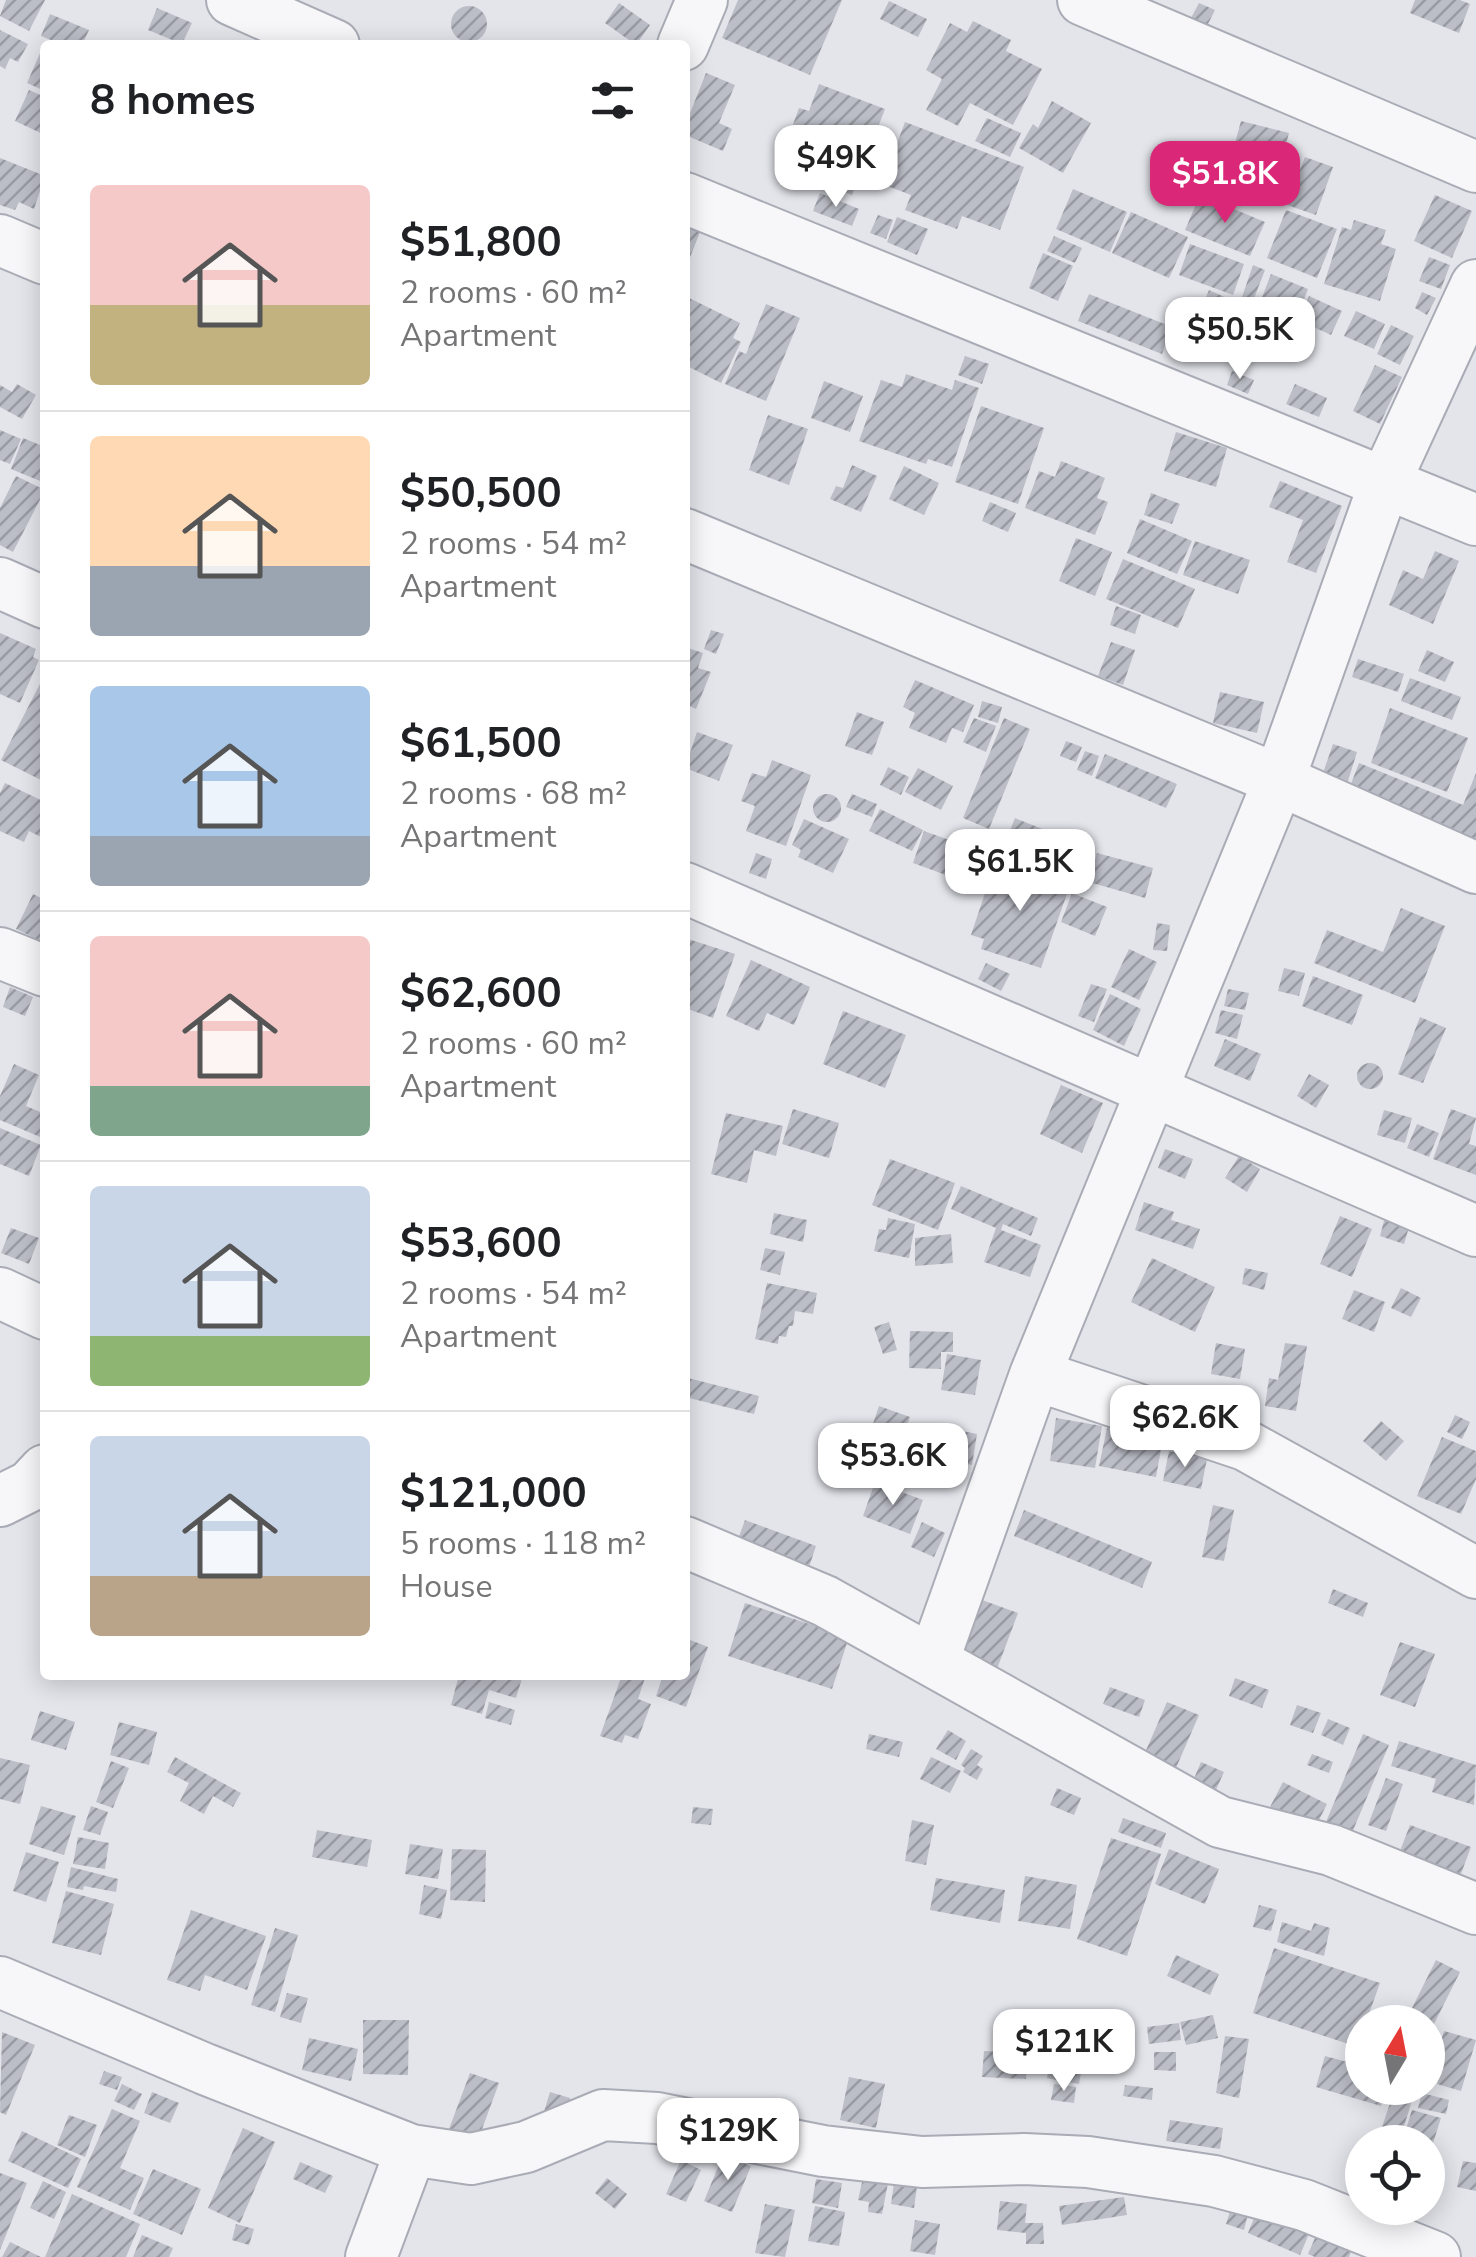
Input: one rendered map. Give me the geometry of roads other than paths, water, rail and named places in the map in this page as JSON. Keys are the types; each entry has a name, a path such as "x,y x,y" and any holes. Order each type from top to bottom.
{"street":[{"path":"232,0 323,40"},
{"path":"685,40 702,0"},
{"path":"1083,0 1476,166"},
{"path":"690,200 1476,520"},
{"path":"0,240 40,258"},
{"path":"934,1659 1034,1375 1279,780 1384,482 1476,285"},
{"path":"690,536 1279,780 1476,868"},
{"path":"0,583 40,601"},
{"path":"690,890 1476,1231"},
{"path":"0,953 40,969"},
{"path":"0,1294 40,1312"},
{"path":"1034,1375 1245,1445 1476,1573"},
{"path":"0,1501 30,1486 40,1475"},
{"path":"690,1544 824,1601 1220,1822 1331,1850 1476,1909"},
{"path":"0,1982 204,2069 411,2150 471,2159 526,2146 603,2114 657,2118 823,2151 922,2162 1088,2162 1214,2181 1304,2205 1435,2257"},
{"path":"371,2257 411,2150"}]}
